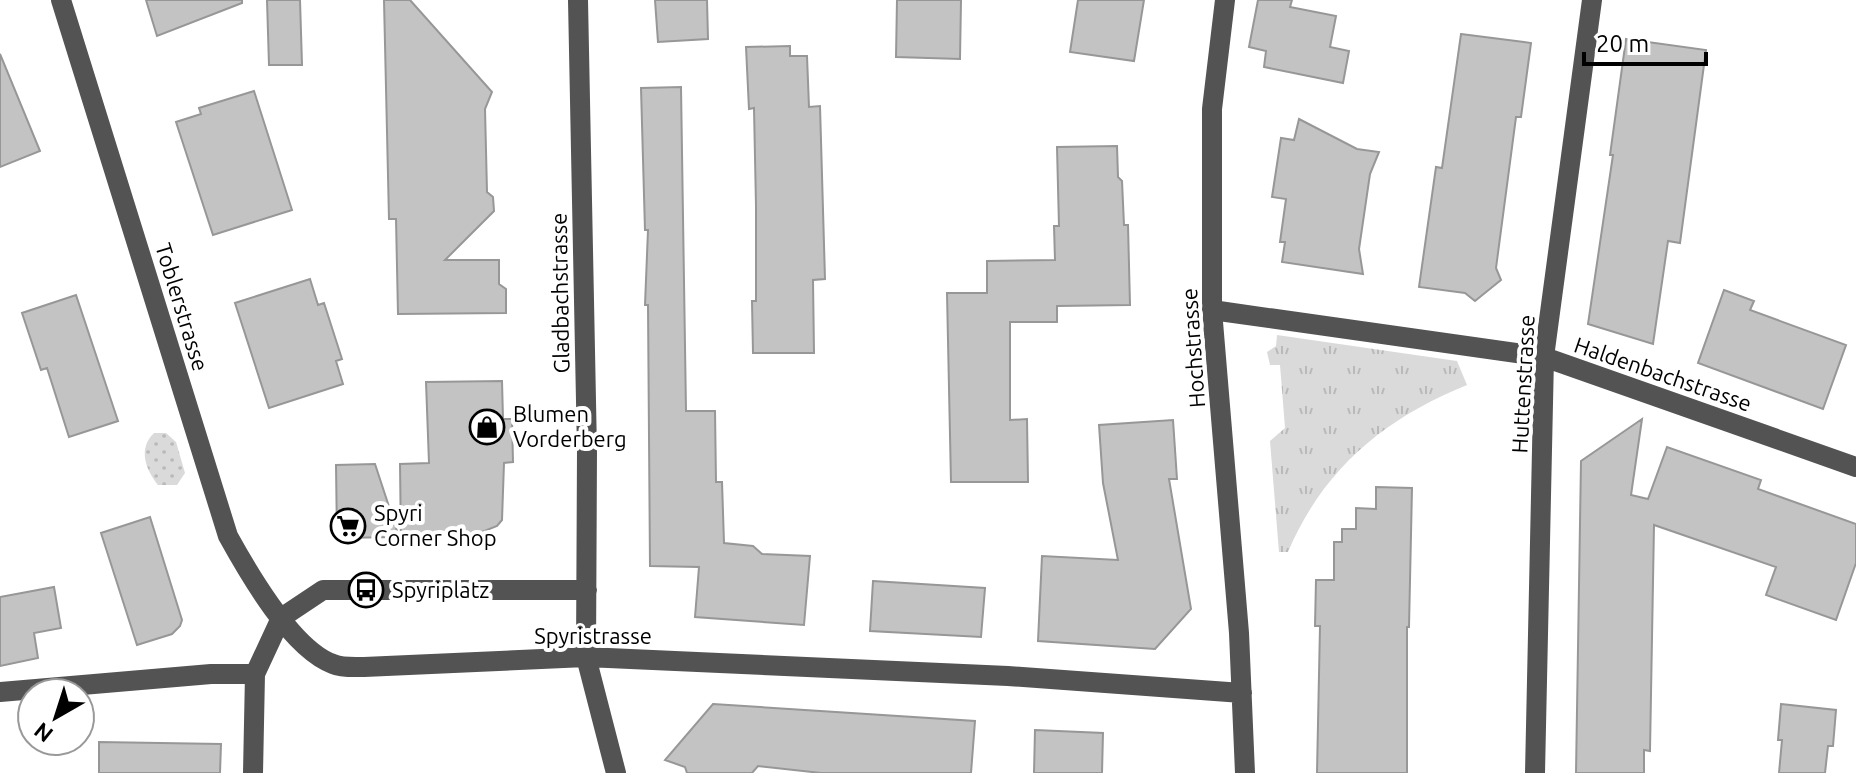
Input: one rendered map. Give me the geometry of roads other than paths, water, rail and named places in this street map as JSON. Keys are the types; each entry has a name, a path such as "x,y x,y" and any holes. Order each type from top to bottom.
{"street":[{"name":"Toblerstrasse","path":"61,0 228,536 252,579 281,618"},
{"name":"Gladbachstrasse","path":"578,0 586,657 616,773"},
{"name":"Hochstrasse","path":"1225,0 1212,109 1212,310 1242,693 1245,773"},
{"name":"Huttenstrasse","path":"1535,773 1544,357 1592,0"},
{"name":"Haldenbachstrasse","path":"1212,310 1544,357 1856,467"},
{"path":"253,773 255,674 281,618 323,590 587,590"},
{"name":"Spyristrasse","path":"281,618 312,653 335,666 586,657 1008,676 1242,693"},
{"path":"0,692 196,675 255,674"}],"place":[{"name":"Blumen Vorderberg","path":"487,427"},
{"name":"Spyri Corner Shop","path":"348,526"},
{"name":"Spyriplatz","path":"366,590"}]}
